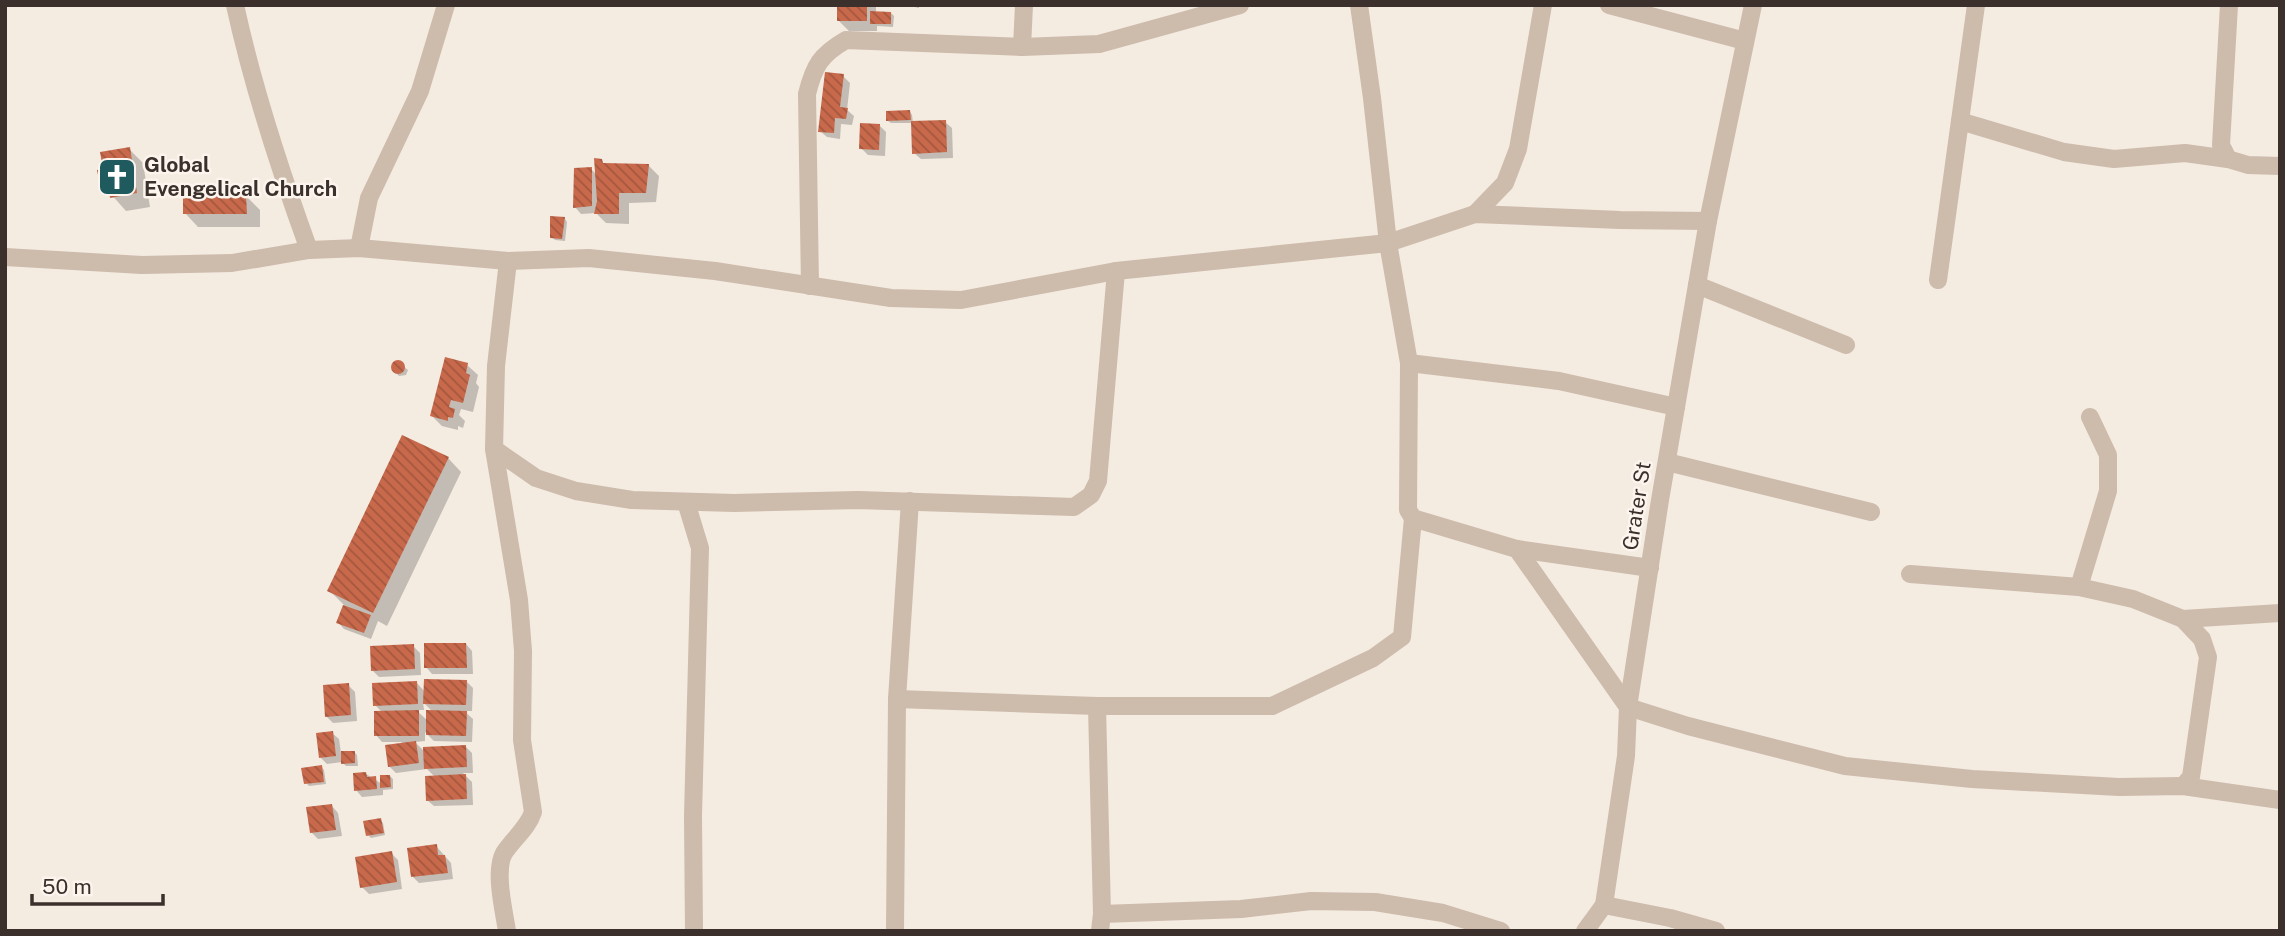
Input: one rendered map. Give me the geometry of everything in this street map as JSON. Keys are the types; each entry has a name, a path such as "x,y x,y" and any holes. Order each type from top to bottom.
{"street":[{"path":"235,5 241,35 282,175 309,250"},
{"path":"359,248 369,198 420,91 446,5"},
{"path":"1022,47 1024,5"},
{"path":"810,286 807,94 813,69 829,50 846,40 1022,47 1099,44 1240,5"},
{"path":"897,699 1097,706 1272,706 1373,658 1402,637 1413,519 1409,510 1409,363 1388,243 1359,5"},
{"path":"1475,214 1505,183 1518,149 1542,5"},
{"path":"1609,5 1745,41"},
{"name":"Grater St","path":"1604,905 1626,756 1628,707 1667,461 1707,221 1753,5"},
{"path":"1938,280 1976,5"},
{"path":"2228,159 2221,145 2229,5"},
{"path":"1960,121 2064,152 2114,159 2185,153 2228,159 2248,165 2280,166"},
{"path":"5,257 142,265 219,264 309,250 359,248 508,261 589,258 715,271 891,298 961,299 1116,271 1388,243 1475,214 1707,221"},
{"path":"508,261 496,366 494,449 519,600 523,651 522,740 533,812 530,821 503,856 500,869 508,931"},
{"path":"494,449 536,478 576,491 632,500 910,501 1074,507 1091,495 1098,481 1116,271"},
{"path":"1697,285 1846,345"},
{"path":"1409,363 1559,381 1676,407"},
{"path":"2079,587 2108,491 2108,455 2090,417"},
{"path":"1667,461 1871,512"},
{"path":"895,931 897,699 910,501"},
{"path":"686,502 700,548 693,816 694,931"},
{"path":"1413,519 1517,549 1650,568"},
{"path":"1517,549 1628,707 1688,726 1845,766 1986,780 2119,788 2183,786 2280,800"},
{"path":"1910,574 2079,587 2133,599 2183,619 2202,639 2208,656 2191,777 2183,786"},
{"path":"2183,619 2280,614"},
{"path":"1097,706 1101,922 1311,901 1375,902 1444,913 1502,931"},
{"path":"1585,931 1604,905 1670,918 1716,931"}],"building":[{"path":"837,5 867,5 867,21 837,21"},
{"path":"870,11 891,12 891,24 870,24"},
{"path":"825,72 844,74 840,107 848,108 846,119 835,118 834,133 818,132"},
{"path":"910,110 911,120 886,121 886,111"},
{"path":"946,120 947,152 912,154 911,121"},
{"path":"860,123 880,124 879,150 859,149"},
{"name":"Global Evengelical Church","path":"130,147 137,193 110,198 108,184 100,185 97,170 103,169 100,152"},
{"path":"594,158 602,159 603,163 649,164 646,193 619,193 619,214 594,214 597,201"},
{"path":"592,167 592,206 573,208 574,168"},
{"path":"183,194 246,195 247,214 183,214"},
{"path":"550,216 565,217 562,239 550,238"},
{"path":"445,357 468,363 466,373 470,375 463,403 451,400 449,407 455,409 453,418 448,417 448,421 430,416"},
{"path":"395,360 401,360 405,367 401,374 395,374 391,370 391,364"},
{"path":"402,435 449,457 373,613 327,591"},
{"path":"343,605 371,615 364,633 336,623"},
{"path":"424,643 466,643 467,668 424,668"},
{"path":"414,644 415,669 371,671 370,646"},
{"path":"424,679 467,680 466,705 423,704"},
{"path":"417,681 418,704 373,706 372,683"},
{"path":"349,683 351,715 325,717 323,685"},
{"path":"419,710 419,736 374,736 374,711"},
{"path":"426,710 467,711 466,736 426,735"},
{"path":"333,731 336,756 319,758 316,733"},
{"path":"416,741 419,763 388,767 385,745"},
{"path":"466,745 467,767 424,769 423,747"},
{"path":"341,751 355,751 355,763 341,764"},
{"path":"322,765 324,782 304,784 301,768"},
{"path":"366,772 367,777 376,776 377,789 354,791 353,773"},
{"path":"466,774 467,799 426,801 425,776"},
{"path":"380,775 390,775 391,787 380,788"},
{"path":"332,804 336,830 310,833 306,807"},
{"path":"381,818 384,833 366,836 363,821"},
{"path":"437,844 438,855 445,855 448,873 411,877 407,848"},
{"path":"392,851 397,882 360,888 355,857"}],"place":[{"name":"Global Evengelical Church","path":"117,177"}]}
